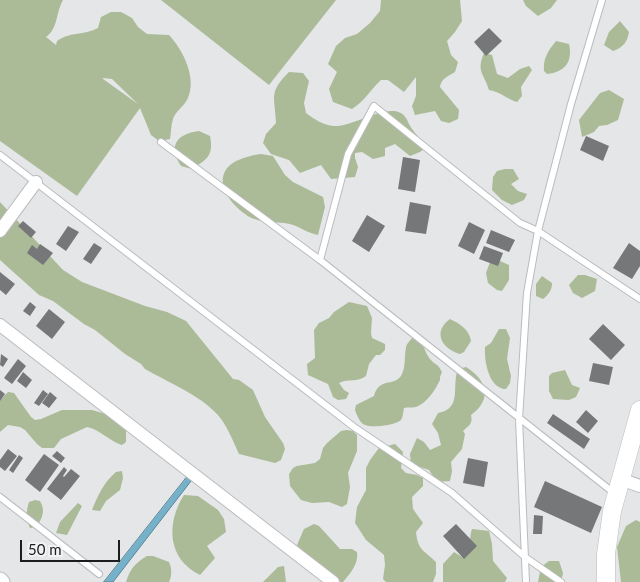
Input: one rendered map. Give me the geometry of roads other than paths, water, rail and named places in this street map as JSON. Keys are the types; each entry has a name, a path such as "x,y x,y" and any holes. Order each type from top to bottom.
{"main road":[{"path":"606,582 606,554 612,511 640,410"}],"street":[{"path":"0,231 36,182"},
{"path":"0,325 333,582"},
{"path":"618,487 640,486"}],"lane":[{"path":"526,582 519,419 526,293 538,231 571,104 602,0"},
{"path":"320,260 348,154 374,106 520,223 538,231 640,299"},
{"path":"162,142 320,260 519,419 618,487"},
{"path":"0,155 354,427 452,493 525,557 561,582"},
{"path":"0,497 99,574"}],"water":[{"path":"187,477 191,481 113,582 104,582"}]}
